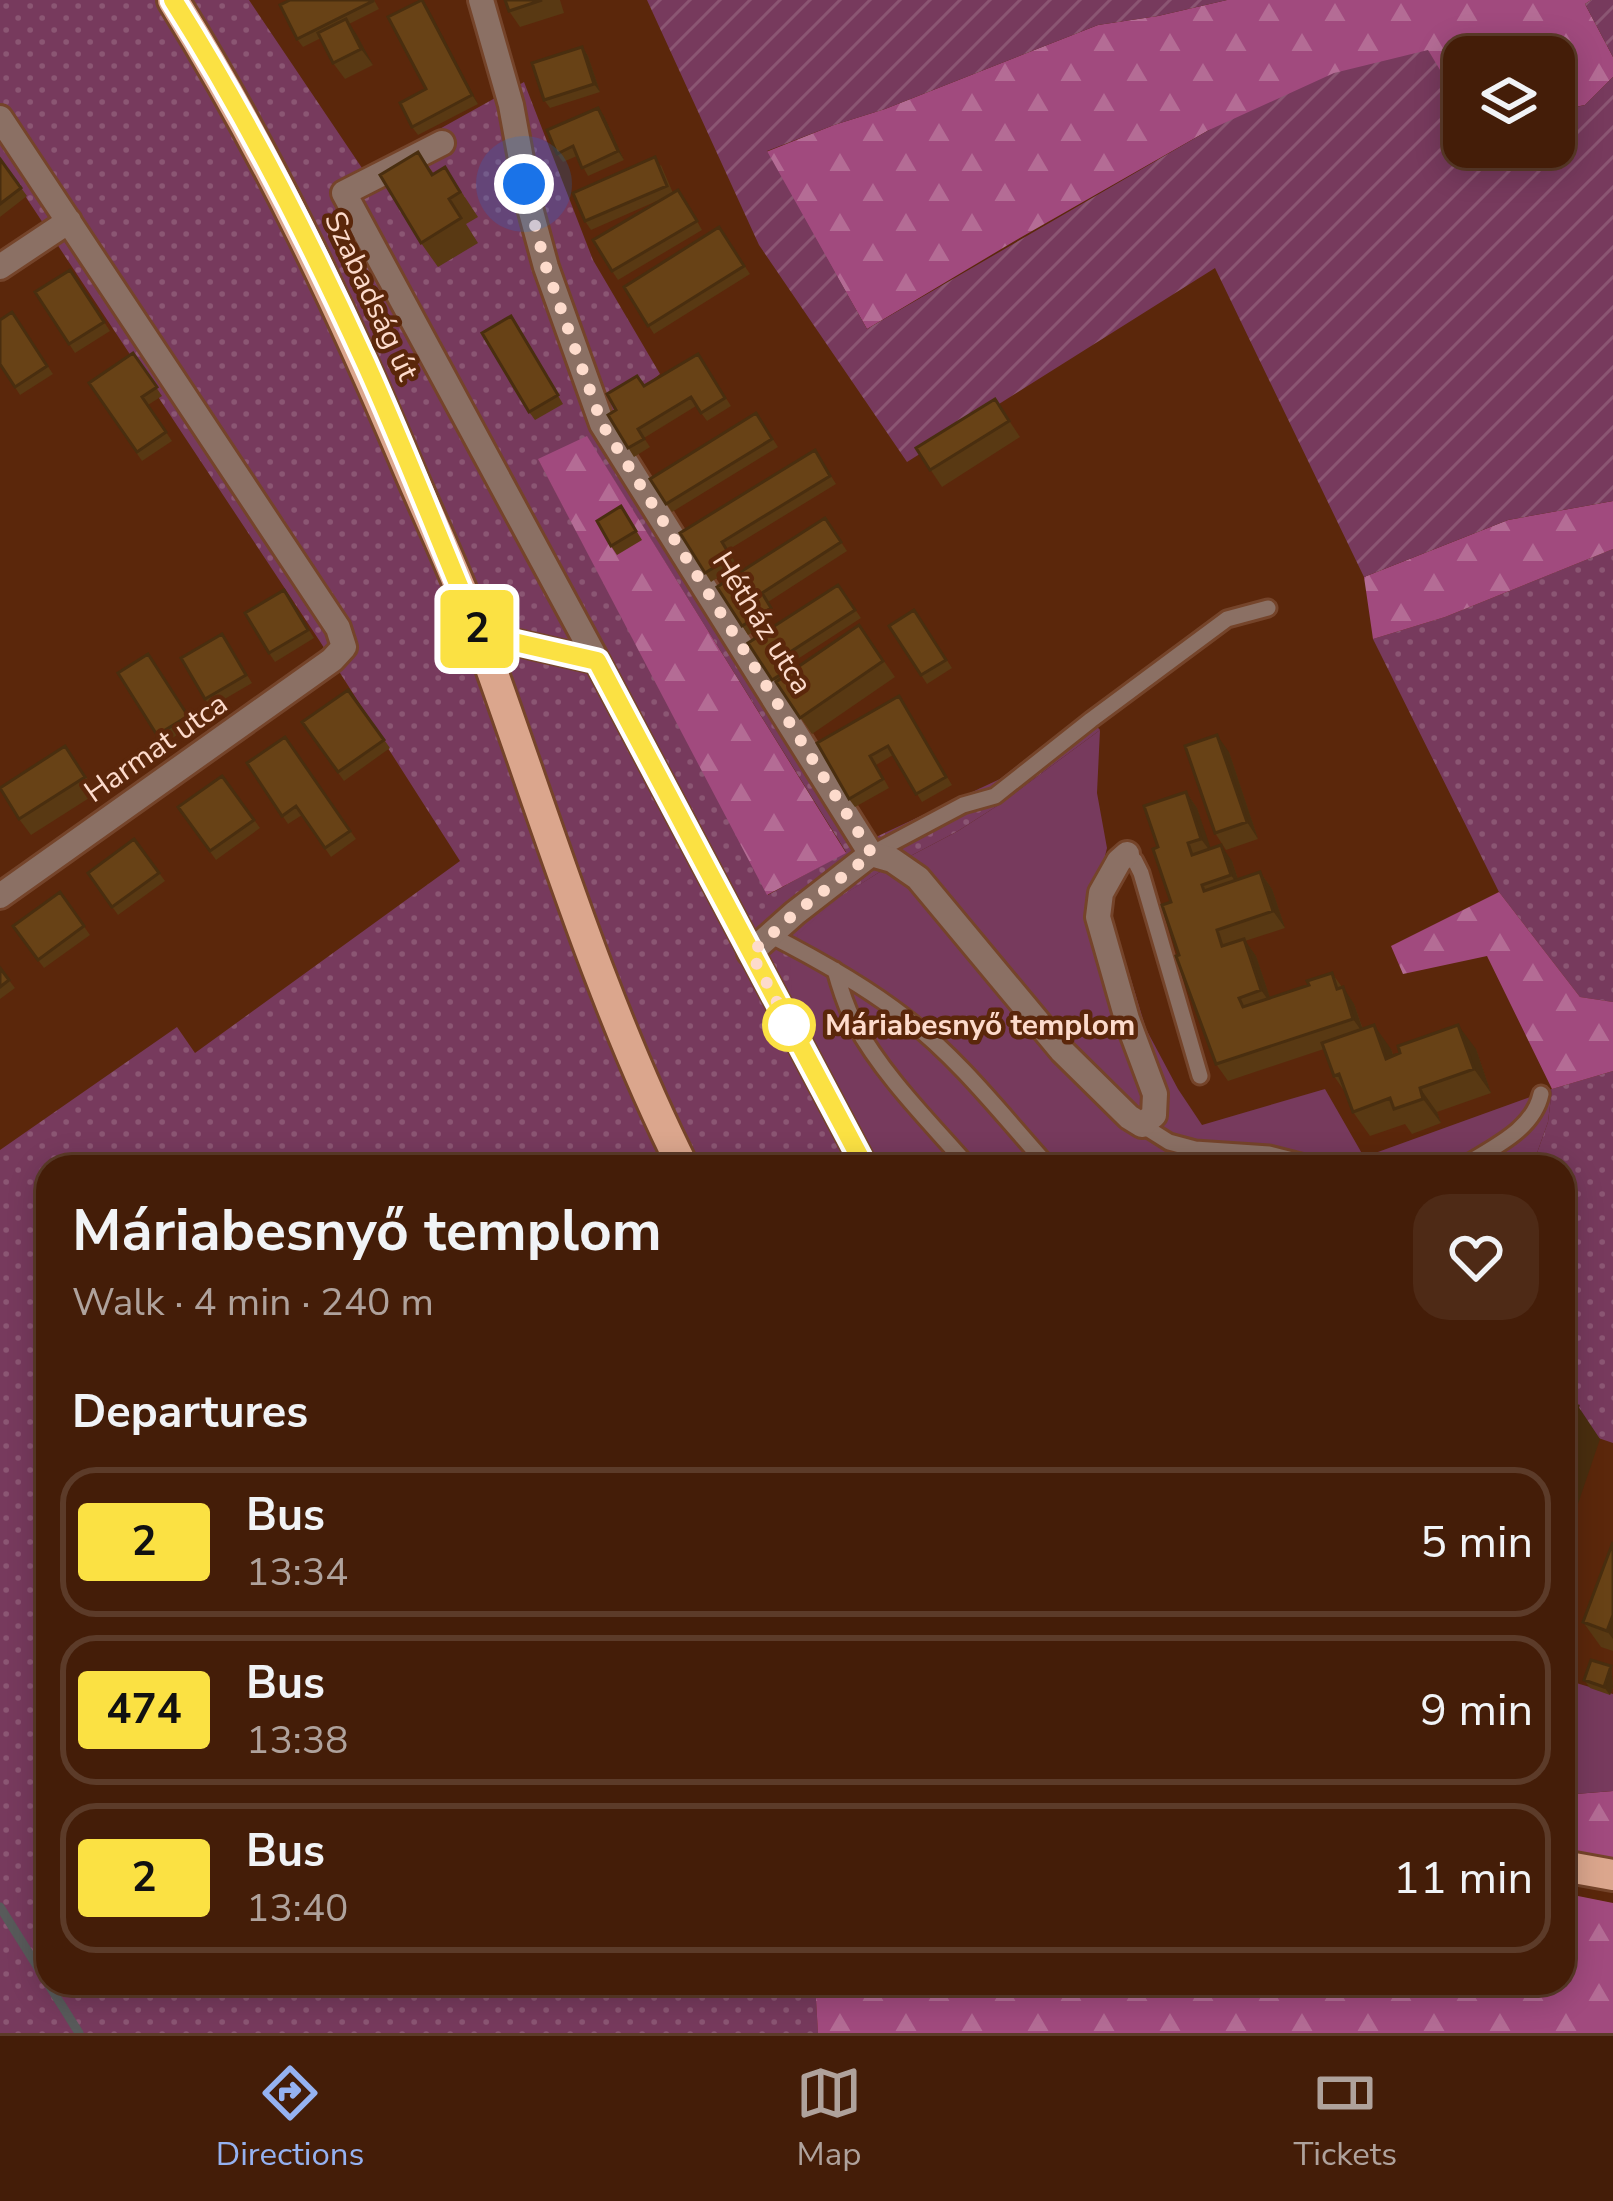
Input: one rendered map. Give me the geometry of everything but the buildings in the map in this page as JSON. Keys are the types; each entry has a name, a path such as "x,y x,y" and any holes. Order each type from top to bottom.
{"main road":[{"name":"Szabadság út","path":"173,0 223,80 368,368 479,634 603,983 678,1155"},
{"path":"1575,1868 1613,1875"}],"street":[{"name":"Hétház utca","path":"481,0 511,105 546,267 602,424 872,854"},
{"path":"0,118 68,221 0,267"},
{"name":"Szabadság út","path":"442,142 344,193 860,1155"},
{"name":"Harmat utca","path":"0,896 332,660 344,646 338,628 68,221"},
{"path":"479,634 597,661"},
{"path":"751,953 872,854 892,860 918,878 1062,1051 1142,1126 1154,1115 1156,1094 1127,1019 1098,907 1110,877 1127,854"}],"lane":[{"path":"872,854 963,806 995,796 1227,620 1268,608"},
{"path":"1127,854 1142,873 1199,1076"},
{"path":"770,935 835,970 923,1032 1038,1155"},
{"path":"835,970 846,1005 868,1046 959,1155"},
{"path":"1480,1155 1524,1125 1537,1109 1541,1094"},
{"path":"1142,1126 1169,1142 1195,1149 1273,1155"}],"shaded area":[{"path":"0,0 249,0 364,171 524,82 593,260 660,374 607,417 876,837 1000,779 1085,713 1100,730 1000,804 839,898 798,935 792,998 873,1155 36,1155 36,1995 816,1995 818,2033 0,2033 0,1150 177,1027 195,1053 460,861 0,158","holes":["587,437 846,852 768,895 539,460"]},
{"path":"647,0 1227,0 1098,25 767,151 867,329 1209,130 1334,73 1428,50 1443,75 1443,168 1575,168 1575,107 1585,105 1613,77 1613,501 1508,520 1364,577 1215,268 907,462 759,245"},
{"path":"1613,0 1613,57 1585,4"},
{"path":"1613,549 1613,1002 1580,997 1499,892 1373,639 1445,617"},
{"path":"1100,730 1097,793 1107,848 1100,877 1146,1029 1178,1089 1202,1125 1325,1089 1363,1155 873,1155 792,998 790,958 798,934 838,898 1000,804"},
{"path":"1613,1071 1613,1443 1575,1430 1575,1155 1536,1155 1548,1122 1552,1089"},
{"path":"1552,1089 1548,1122 1536,1155 1370,1155"},
{"path":"1575,1683 1613,1694 1613,1791 1575,1794"}],"green space":[{"path":"1227,0 1591,0 1585,4 1613,57 1613,77 1585,105 1575,107 1575,36 1443,36 1443,95 1209,130 867,329 766,152 1098,25"},
{"path":"587,436 846,853 767,895 538,459"},
{"path":"1613,501 1613,549 1445,617 1373,639 1364,577 1508,520"},
{"path":"1499,892 1580,997 1613,1002 1613,1071 1552,1089 1487,956 1403,974 1391,946"},
{"path":"1613,1791 1613,1859 1575,1851 1575,1794"},
{"path":"1575,1895 1613,1903 1613,2033 818,2033 816,1995 1575,1995"}],"waterway":[{"path":"0,1907 36,1964"},
{"path":"55,1995 79,2033"}],"bus line":[{"name":"2","path":"173,0 223,80 337,302 479,634 597,661 859,1155"}],"place":[{"name":"Máriabesnyő templom","path":"789,1025"}],"route":[{"path":"524,184 546,267 602,424 872,854 751,953 789,1025"}]}
